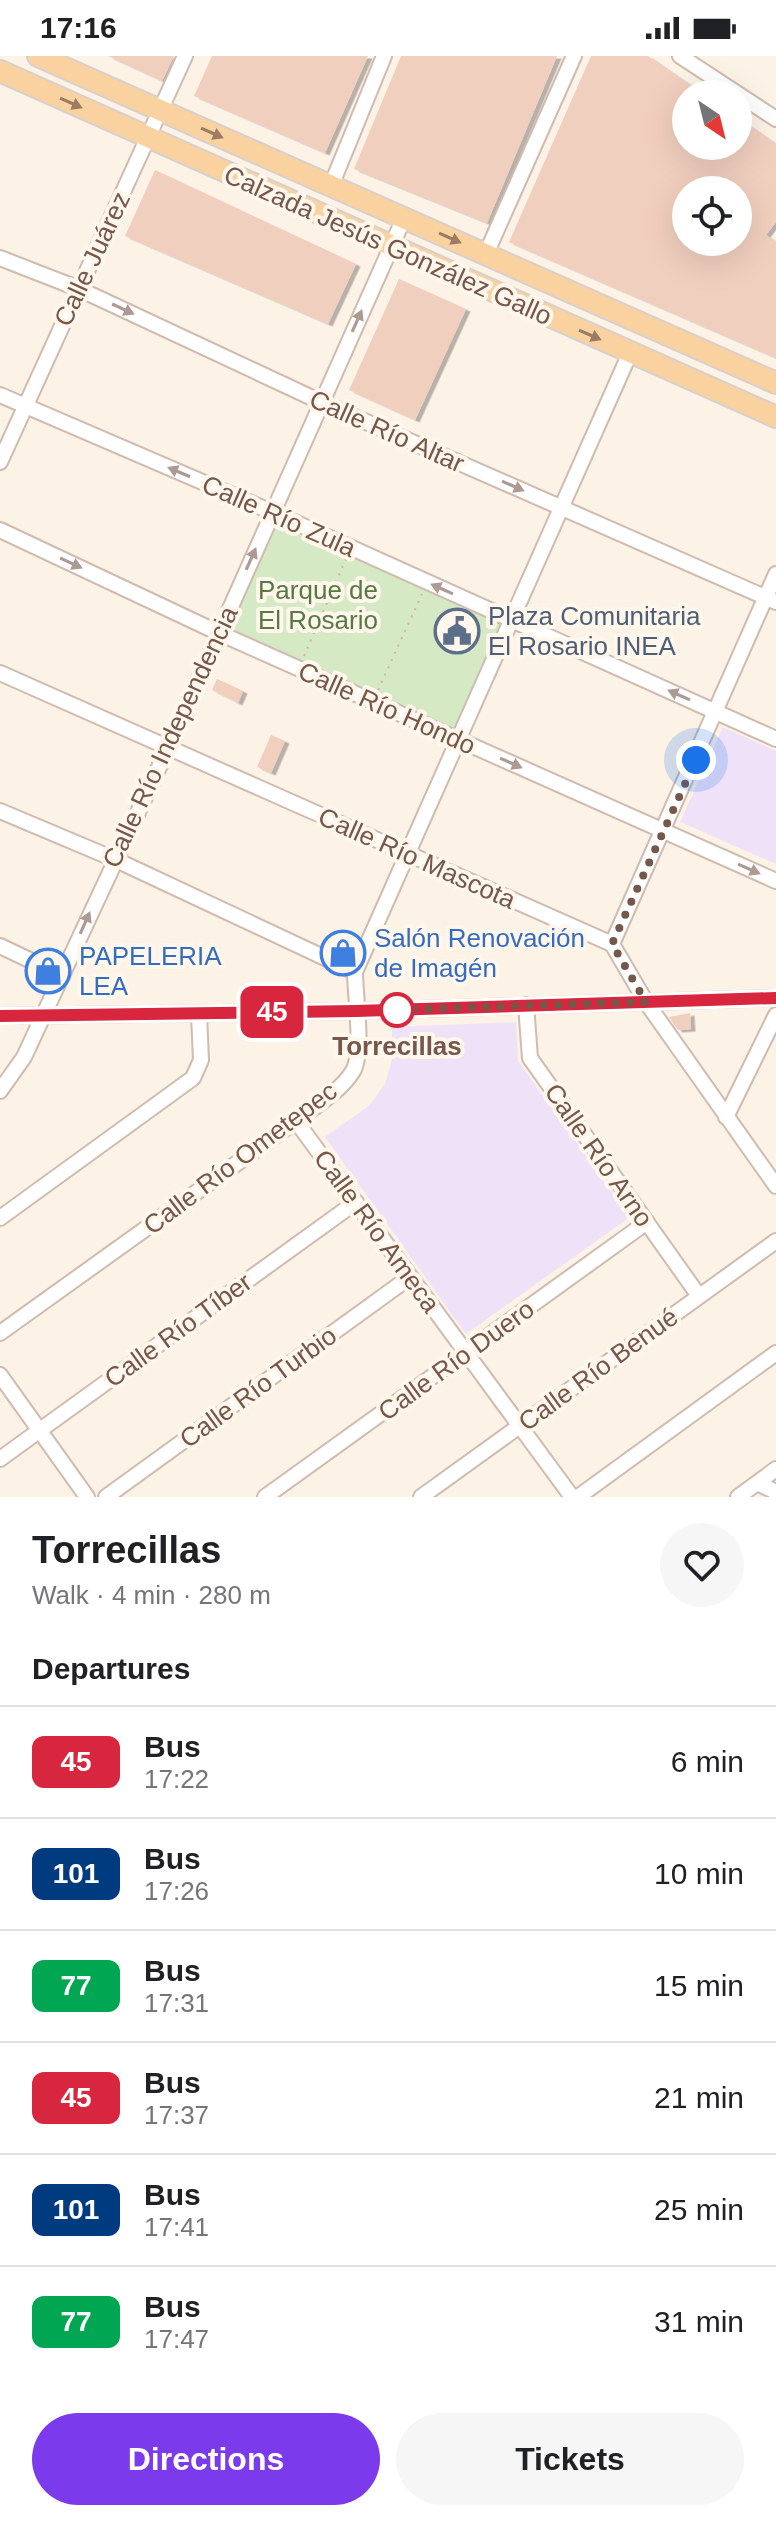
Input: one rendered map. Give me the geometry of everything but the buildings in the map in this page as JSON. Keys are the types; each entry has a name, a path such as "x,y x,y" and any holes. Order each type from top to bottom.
{"main road":[{"name":"Calzada Jesús González Gallo","path":"38,56 776,383"},
{"name":"Calzada Jesús González Gallo","path":"0,70 776,417"}],"street":[{"path":"0,70 5,56"},
{"name":"Calle Juárez","path":"0,462 185,56"},
{"path":"331,186 384,56"},
{"path":"486,254 574,56"},
{"path":"680,56 717,80"},
{"path":"752,103 776,119"},
{"name":"Calle Río Independencia","path":"0,1091 24,1057 168,748 404,218"},
{"name":"Calle Río Altar","path":"0,258 77,288 321,402 771,600"},
{"name":"Calle Río Ometepec","path":"0,1333 296,1121 335,1090 354,1070 357,1055 355,972 630,353"},
{"name":"Calle Río Zula","path":"0,395 351,547 776,739"},
{"name":"Calle Río Hondo","path":"0,530 219,633 776,881"},
{"path":"776,574 771,600 612,944 646,1002 776,1186"},
{"name":"Calle Río Mascota","path":"0,673 612,944"},
{"path":"0,811 114,859 355,972"},
{"path":"0,946 61,975"},
{"path":"0,1016 356,1011 776,998"},
{"name":"Calle Río Arno","path":"526,1005 530,1058 699,1296"},
{"path":"0,1218 193,1078 201,1060 199,1014"},
{"path":"726,1117 776,1015"},
{"name":"Calle Río Ameca","path":"296,1121 572,1497"},
{"name":"Calle Río Tíber","path":"0,1459 356,1202"},
{"name":"Calle Río Duero","path":"265,1497 647,1222"},
{"name":"Calle Río Benué","path":"421,1497 776,1241"},
{"name":"Calle Río Turbio","path":"106,1497 410,1277"},
{"path":"578,1497 776,1353"},
{"path":"0,1375 87,1497"},
{"path":"738,1497 776,1469"},
{"path":"757,1483 776,1492"}],"path":[{"path":"299,668 351,547"},
{"path":"373,701 428,582"}],"shaded area":[{"path":"723,727 776,751 776,864 680,822"},
{"path":"516,1022 518,1061 630,1217 466,1334 325,1137 370,1105 385,1084 392,1060 392,1027"}],"green space":[{"name":"Parque de El Rosario","path":"274,517 507,622 456,735 224,631"}],"bus line":[{"name":"45","path":"0,1016 356,1011 776,998"}],"place":[{"name":"Plaza Comunitaria El Rosario INEA","path":"457,631"},
{"name":"Salón Renovación de Imagén","path":"343,953"},
{"name":"PAPELERIA LEA","path":"48,971"},
{"name":"Torrecillas","path":"397,1010"}],"route":[{"path":"397,1010 384,1010 646,1002 612,944 696,760"}]}
